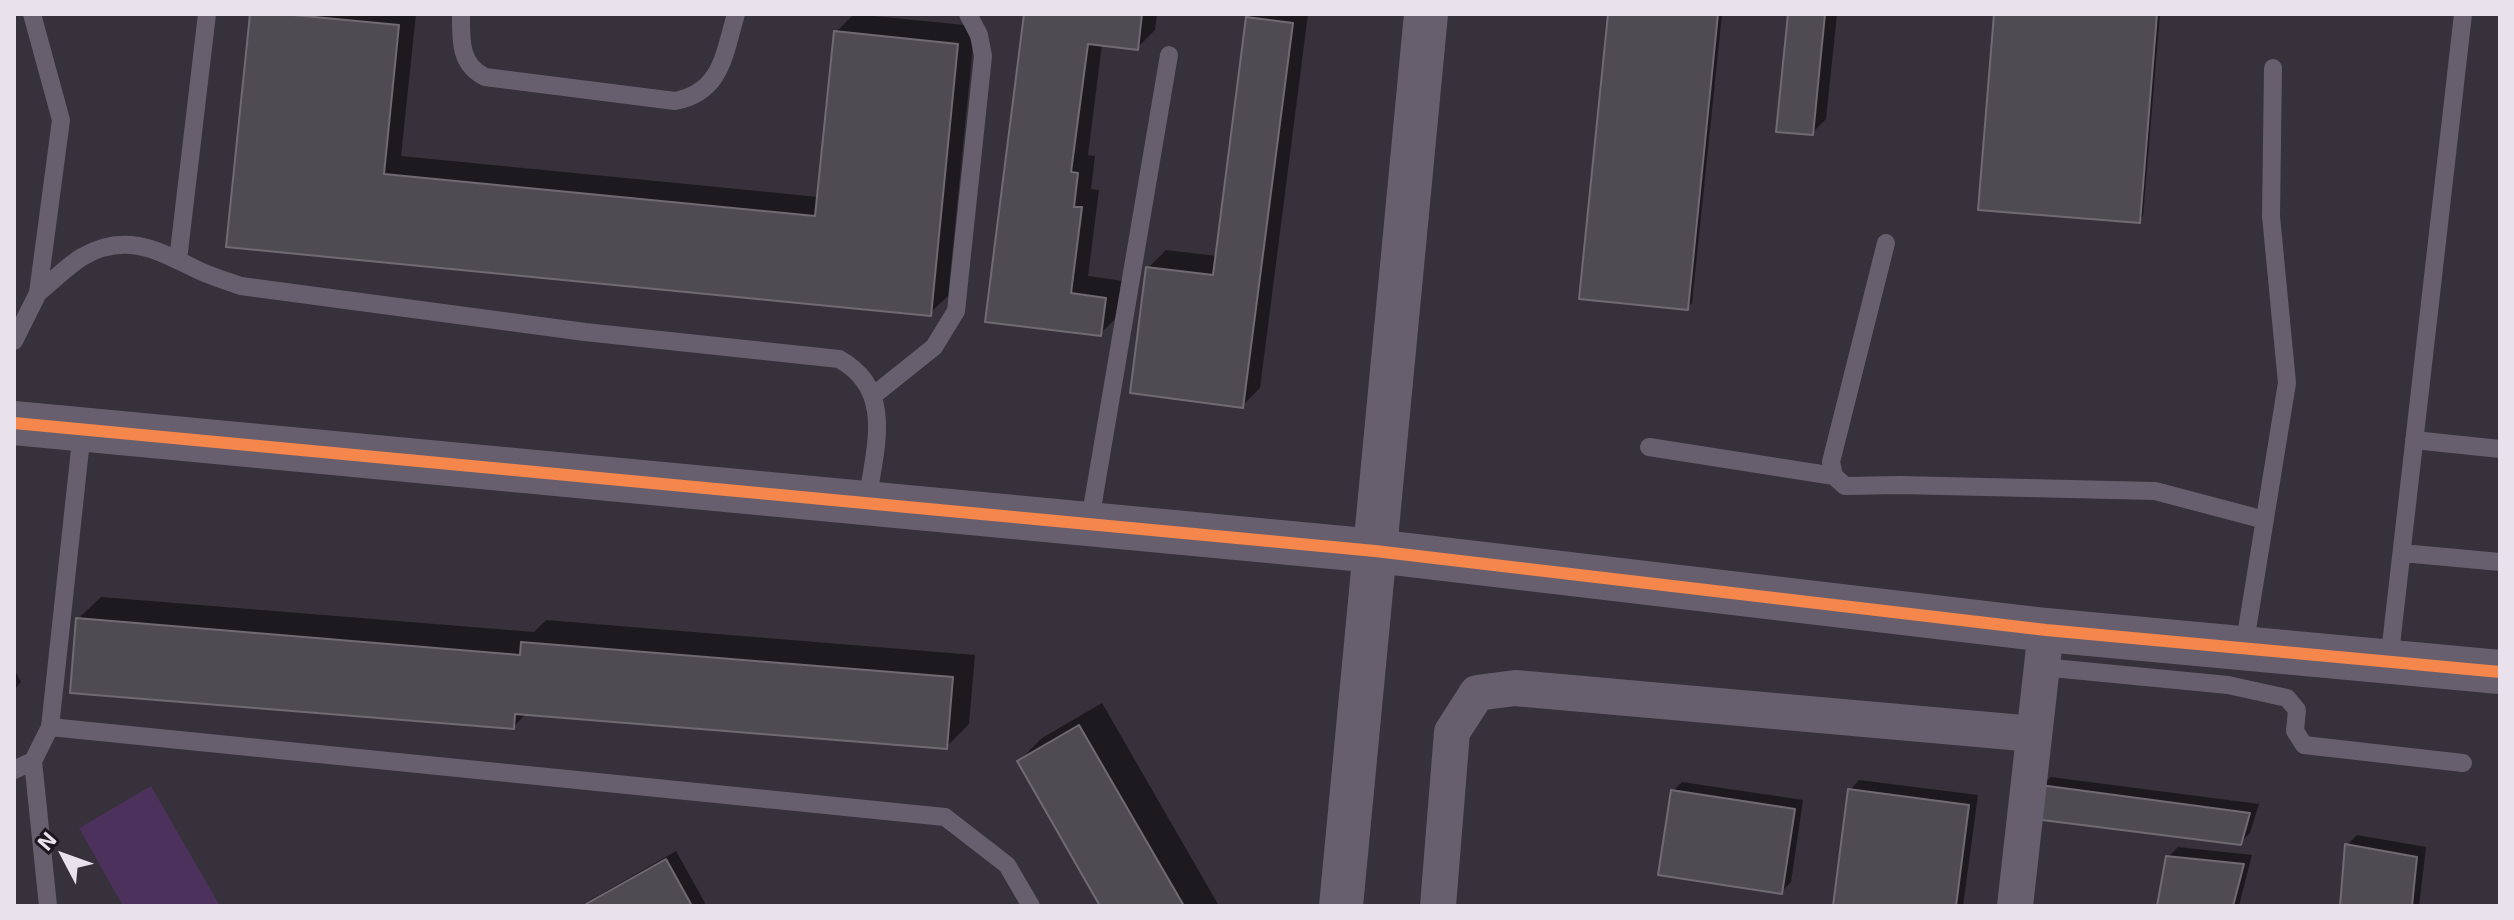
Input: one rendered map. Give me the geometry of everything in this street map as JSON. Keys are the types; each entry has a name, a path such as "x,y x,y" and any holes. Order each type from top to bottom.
{"street":[{"path":"1341,906 1426,14"},
{"path":"14,423 1375,551 2044,648 2244,648 2500,672"},
{"path":"2015,906 2044,648"},
{"path":"1438,906 1452,732 1477,693 1515,688 2034,734"}],"lane":[{"path":"14,341 38,293 61,120 32,14"},
{"path":"178,260 207,14"},
{"path":"461,14 465,58 477,73 485,77 675,101 690,98 715,79 736,14"},
{"path":"874,395 934,347 956,311 983,56 979,35 968,14"},
{"path":"2389,662 2463,14"},
{"path":"1089,526 1169,55"},
{"path":"2244,648 2287,383 2271,216 2273,68"},
{"path":"1834,476 1831,462 1886,243"},
{"path":"38,293 81,258 101,249 141,245 160,250 203,272 241,286 585,332 839,359 860,373 874,395 877,423 866,505"},
{"path":"48,906 33,761 50,727 82,431"},
{"path":"2414,440 2500,449"},
{"path":"1649,447 1834,476 1845,486 2155,491 2265,520"},
{"path":"2402,553 2500,562"},
{"path":"2044,648 2287,698 2297,710 2295,731 2304,745 2463,763"},
{"path":"50,727 945,817 1007,865 1031,906"},
{"path":"14,770 33,761"}],"shaded area":[{"path":"151,786 220,906 123,906 79,828"}],"building":[{"path":"250,14 283,14 399,25 384,174 815,216 834,31 958,44 931,316 226,247"},
{"path":"1024,14 1142,14 1138,50 1088,44 1071,172 1078,173 1074,207 1082,207 1071,293 1106,298 1101,336 985,322"},
{"path":"1608,14 1718,14 1688,310 1579,299"},
{"path":"1788,14 1825,14 1813,135 1776,132"},
{"path":"1994,14 2157,14 2140,223 1978,210"},
{"path":"1246,17 1293,23 1243,408 1130,393 1146,267 1213,275"},
{"path":"76,618 520,655 521,642 953,677 947,749 515,714 514,729 70,693"},
{"path":"1079,725 1184,906 1100,906 1017,761"},
{"path":"2040,785 2250,813 2241,845 2034,819"},
{"path":"1848,789 1969,805 1956,906 1833,906"},
{"path":"1671,790 1795,809 1782,894 1658,875"},
{"path":"2345,844 2417,857 2412,906 2340,906"},
{"path":"2166,856 2244,864 2233,906 2157,906"},
{"path":"666,859 692,906 583,906 586,904"}],"cycle path":[{"path":"14,423 1375,551 2046,630 2500,672"}]}
